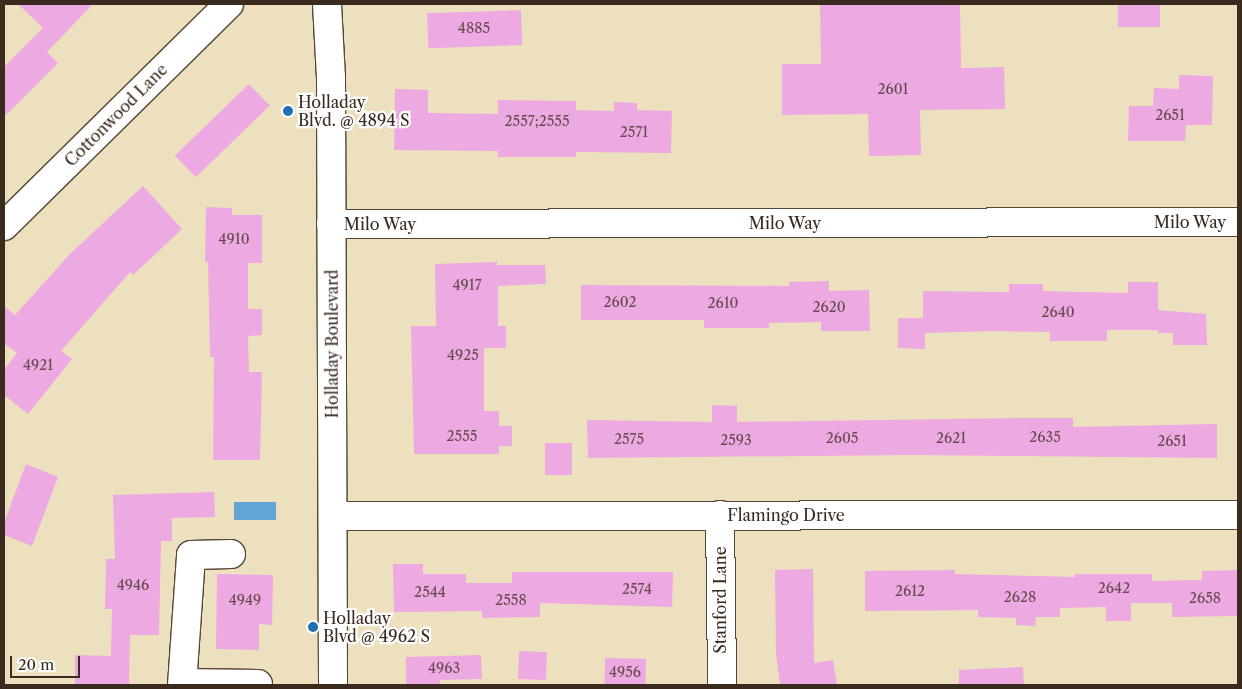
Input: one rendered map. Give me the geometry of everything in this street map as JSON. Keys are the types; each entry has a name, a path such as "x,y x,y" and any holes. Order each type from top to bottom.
{"street":[{"name":"Cottonwood Lane","path":"4,226 230,4"},
{"name":"Holladay Boulevard","path":"327,4 331,78 334,685"},
{"name":"Milo Way","path":"331,224 1238,222"},
{"name":"Flamingo Drive","path":"333,516 1238,515"},
{"name":"Stanford Lane","path":"720,516 722,685"},
{"path":"230,554 191,555 183,684 258,684"}],"water":[{"path":"234,502 276,502 276,520 234,520"}],"building":[{"path":"18,4 93,4 47,52 58,63 4,117 4,67 43,28"},
{"path":"820,4 960,4 961,68 1004,67 1005,109 920,110 921,155 869,156 868,114 782,115 782,64 821,64"},
{"path":"1118,4 1160,4 1160,27 1118,27"},
{"path":"521,10 522,45 428,48 427,13"},
{"path":"1179,75 1213,76 1212,125 1186,125 1185,141 1128,141 1129,106 1153,106 1154,88 1179,89"},
{"path":"249,84 270,106 196,177 175,156"},
{"path":"395,89 428,90 428,113 498,114 498,100 576,101 576,110 614,111 614,102 637,103 637,110 672,111 671,153 576,152 576,157 498,157 498,151 394,150"},
{"path":"143,186 182,229 133,275 130,272 61,351 72,359 28,414 4,395 4,370 17,353 4,343 4,306 15,315 70,254"},
{"path":"206,207 232,208 232,215 262,215 262,263 248,263 248,309 262,309 262,335 248,336 249,372 262,372 260,460 213,460 214,357 210,357 208,262 205,262"},
{"path":"497,262 497,265 545,265 546,284 498,286 498,326 506,326 506,348 484,348 484,411 499,411 499,426 512,426 512,446 499,446 499,454 414,454 411,326 436,326 435,264"},
{"path":"829,281 829,291 869,290 870,331 821,331 821,322 769,323 769,328 704,328 704,320 581,320 581,285 789,286 789,282"},
{"path":"1128,282 1158,282 1158,310 1206,314 1207,345 1173,345 1173,333 1158,333 1158,330 1107,330 1107,341 1050,341 1050,332 995,331 925,333 925,349 898,348 898,318 923,318 923,291 1009,292 1009,284 1043,284 1043,291 1128,293"},
{"path":"712,405 737,406 737,422 1073,418 1073,427 1217,424 1217,458 910,455 588,458 587,420 712,422"},
{"path":"545,443 572,443 572,475 545,475"},
{"path":"26,464 58,477 32,546 4,535 4,523"},
{"path":"214,492 215,517 172,518 172,541 161,541 159,635 130,635 129,685 75,685 75,655 111,656 112,609 105,609 106,559 115,559 113,495"},
{"path":"393,564 423,564 423,574 466,574 466,583 512,583 512,572 673,572 672,607 540,603 540,617 482,618 482,611 394,612"},
{"path":"813,569 814,663 833,660 837,685 780,685 776,653 775,570"},
{"path":"955,570 955,574 1075,577 1075,574 1152,574 1152,581 1202,580 1202,571 1238,570 1238,616 1172,617 1172,603 1131,603 1131,621 1106,621 1106,607 1060,608 1060,617 1036,617 1035,626 1016,625 1016,618 978,617 978,610 865,611 865,571"},
{"path":"217,574 273,575 272,625 259,624 259,650 216,649"},
{"path":"519,651 547,652 546,680 518,679"},
{"path":"481,655 482,679 440,680 440,685 406,685 406,657"},
{"path":"605,658 646,659 646,685 605,685"},
{"path":"1023,667 1024,685 959,685 959,670"}],"place":[{"name":"Holladay Blvd. @ 4894 S","path":"288,111"},
{"name":"Holladay Blvd @ 4962 S","path":"313,627"}]}
